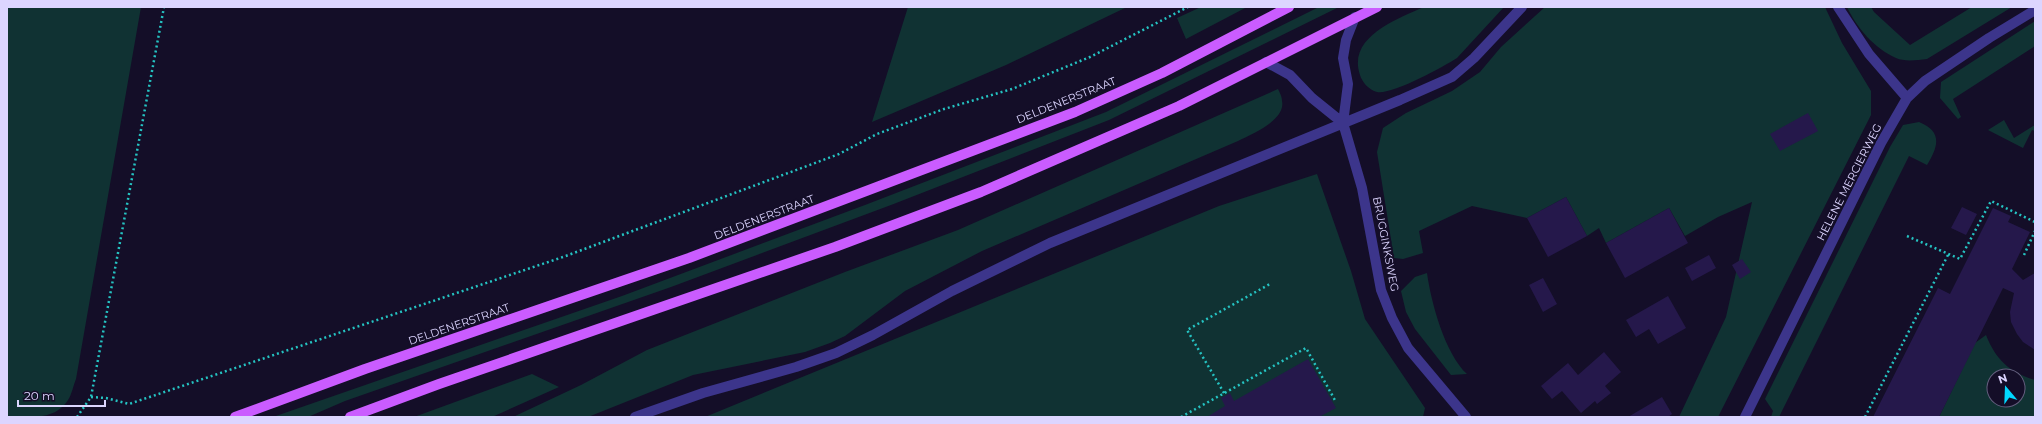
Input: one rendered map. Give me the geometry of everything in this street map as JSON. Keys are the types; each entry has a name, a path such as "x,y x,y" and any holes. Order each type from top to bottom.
{"main road":[{"name":"DELDENERSTRAAT","path":"235,417 365,369 689,258 1075,112 1162,73 1289,7"},
{"path":"350,417 440,384 835,247 981,192 1179,106 1377,7"}],"street":[{"path":"635,417 703,393 796,368 836,353 874,335 952,291 1050,243 1452,77 1474,58 1522,7"},
{"path":"1838,7 1869,54 1908,98"},
{"name":"HELENE MERCIERWEG","path":"1745,417 1881,143 1908,98 1925,81 1989,38 2035,10"},
{"name":"BRUGGINKSWEG","path":"1355,17 1346,40 1343,58 1348,84 1343,123 1362,188 1381,290 1392,318 1408,348 1466,417"},
{"path":"1266,62 1290,75 1312,98 1343,123"}],"path":[{"path":"77,417 91,397 164,7"},
{"path":"91,397 106,398 129,404 563,256 839,154 877,134 929,114 1012,89 1090,57 1188,7"},
{"path":"1907,236 1960,260 1991,201 2035,222"},
{"path":"2024,255 2035,231"},
{"path":"1865,417 1948,254"},
{"path":"1224,393 1187,330 1270,284"},
{"path":"1181,417 1306,348 1336,402"}],"green space":[{"path":"7,7 141,7 76,379 69,398 63,407 49,415 32,417 7,417"},
{"path":"908,7 1127,7 1006,65 872,122"},
{"path":"1201,7 1247,7 1186,39 1177,18"},
{"path":"1319,7 1339,7 1109,120 891,205 671,287 345,401 308,417 273,417 622,296 865,205 1106,112"},
{"path":"1424,7 1504,7 1457,58 1441,68 1417,80 1384,92 1377,92 1369,88 1361,78 1358,62 1361,50 1367,40 1388,24"},
{"path":"1545,7 1825,7 1842,43 1871,91 1871,115 1718,417 1679,417 1726,317 1752,202 1718,217 1685,236 1669,208 1606,243 1599,228 1587,236 1566,197 1527,218 1472,206 1419,231 1423,253 1403,259 1394,258 1377,152 1383,128 1406,113 1452,91 1480,72 1501,47"},
{"path":"1847,7 1871,7 1874,12 1910,45 1972,7 2012,7 1927,59 1903,60 1888,54 1873,43 1861,30"},
{"path":"2035,21 2035,46 1953,99 1961,117 1958,119 1940,98 1941,82"},
{"path":"1278,89 1282,98 1282,108 1274,120 1267,126 1238,141 982,251 905,291 845,336 830,343 805,352 693,375 588,417 513,417 581,385 647,350 845,272 958,230"},
{"path":"2004,120 2014,138 2035,125 2035,131 2032,130 2023,148 1988,130"},
{"path":"1919,122 1932,130 1935,135 1936,145 1931,158 1927,165 1909,156 1779,417 1771,417 1773,411 1765,399 1890,147 1903,125"},
{"path":"1317,174 1351,271 1365,319 1425,408 1423,417 705,417 1219,206"},
{"path":"1427,273 1440,327 1452,354 1467,374 1451,375 1415,329 1406,312 1401,291 1415,277"},
{"path":"1986,335 1999,358 2010,368 1986,368 1986,408 2026,408 2026,377 2035,380 2035,417 1939,417 1975,343"},
{"path":"532,374 559,387 492,417 414,417"}],"building":[{"path":"1808,113 1818,131 1780,151 1770,134"},
{"path":"1566,197 1587,236 1548,257 1527,218"},
{"path":"1962,207 1977,214 1966,235 1951,228"},
{"path":"1669,208 1688,243 1625,278 1606,243"},
{"path":"1993,208 2011,216 2008,222 2030,232 2012,269 2023,280 2035,273 2035,350 2023,342 2017,334 2011,322 2010,312 2014,293 2003,288 1939,417 1873,417 1938,288 1950,294"},
{"path":"1709,255 1716,268 1692,281 1685,268"},
{"path":"1742,259 1751,272 1740,279 1732,265"},
{"path":"1543,278 1557,304 1543,312 1529,285"},
{"path":"1668,296 1686,328 1658,344 1649,329 1636,337 1626,320"},
{"path":"1604,352 1621,372 1605,386 1611,393 1597,404 1595,401 1581,413 1562,391 1552,399 1541,386 1568,363 1578,375"},
{"path":"1308,359 1336,408 1319,417 1207,417 1225,406 1221,398 1230,393 1234,401"},
{"path":"1662,397 1672,414 1668,417 1628,417"}]}
